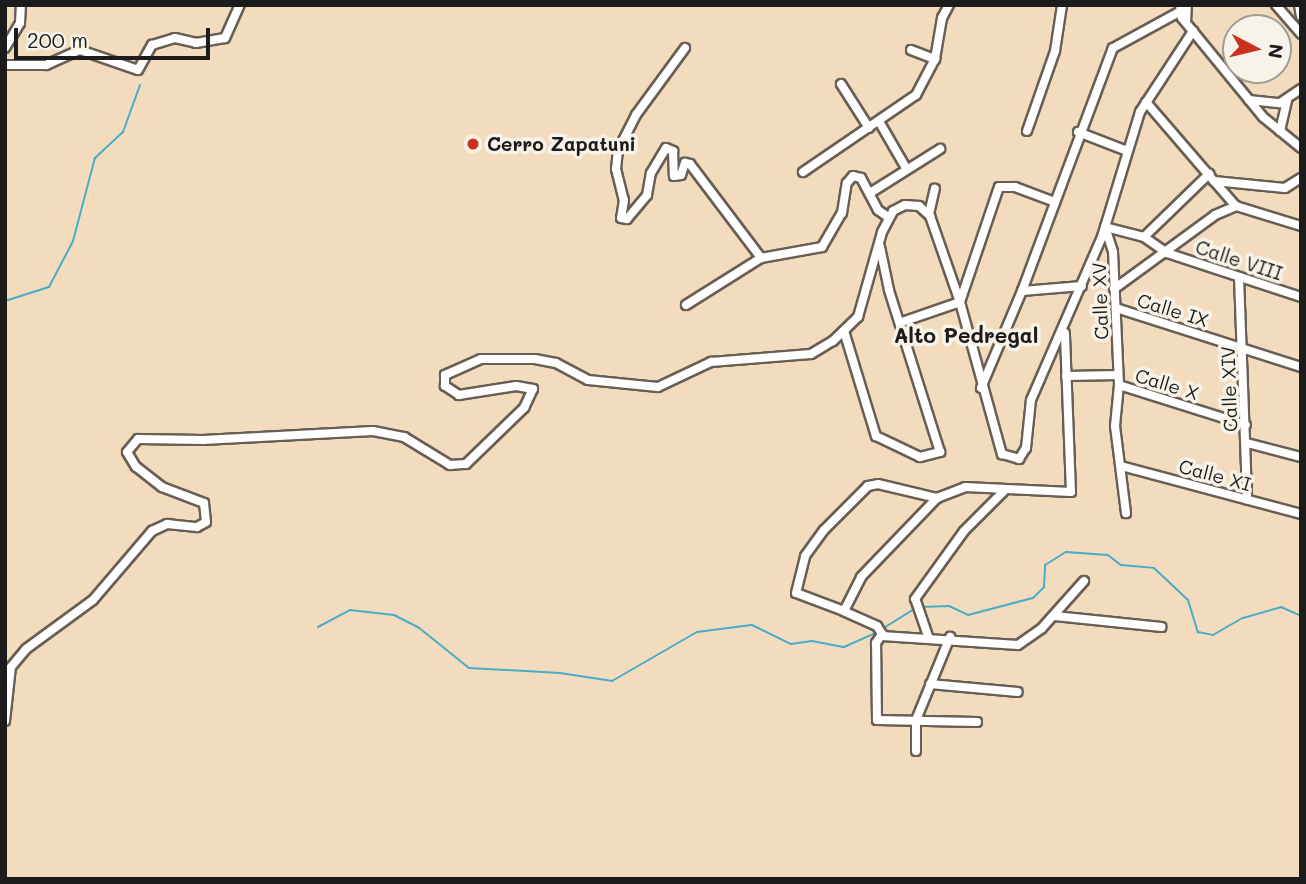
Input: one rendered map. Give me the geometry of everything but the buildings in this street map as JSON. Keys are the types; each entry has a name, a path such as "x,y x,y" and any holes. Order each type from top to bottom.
{"street":[{"path":"5,48 20,23 22,5"},
{"path":"5,65 46,65 80,50 138,69 152,45 175,38 196,43 225,38 240,5"},
{"path":"803,172 880,123 916,95 935,59 942,18 949,5"},
{"path":"1027,131 1055,51 1062,5"},
{"path":"1276,5 1301,34"},
{"path":"1299,5 1301,16"},
{"path":"981,388 1022,291 1078,132 1113,48 1183,7 1186,22 1249,100 1301,148"},
{"path":"935,189 929,214 960,302 981,388 1002,454 1019,459 1026,448 1031,400 1065,329 1105,227 1125,150 1146,102 1193,31"},
{"path":"685,48 636,115 618,150 617,169 624,200 621,218 627,219 647,195 651,173 666,148 673,151 674,176 681,175 685,163 690,164 761,258"},
{"path":"911,50 935,59"},
{"path":"841,85 869,128"},
{"path":"1280,131 1287,102 1301,89"},
{"path":"1249,100 1287,102"},
{"path":"1146,102 1236,206 1301,226"},
{"path":"880,123 906,168"},
{"path":"1078,132 1125,150"},
{"path":"870,193 940,149"},
{"path":"686,305 761,258 822,247 842,213 847,183 853,176 858,176 878,210 888,217"},
{"path":"1105,227 1144,237 1212,178 1285,188 1301,178"},
{"path":"960,302 990,222 999,187 1015,187 1055,202"},
{"path":"5,721 11,667 26,649 93,600 152,531 167,524 197,527 206,522 204,503 156,483 136,467 127,452 138,439 203,440 373,431 404,437 438,461 456,466 481,455 533,393 533,389 516,386 459,395 445,386 445,375 481,359 535,359 556,363 588,380 658,387 710,362 811,354 844,331 861,311 879,238 888,217 908,204 929,214"},
{"path":"1114,289 1167,253 1215,215 1236,206"},
{"name":"Calle XV","path":"1105,227 1112,242 1119,385"},
{"name":"Calle VIII","path":"1144,237 1167,253 1301,297"},
{"path":"844,331 871,428 876,436 915,455 940,452 880,256 879,238"},
{"name":"Calle XIV","path":"1239,277 1247,500"},
{"path":"1022,291 1082,286"},
{"path":"902,322 960,302"},
{"name":"Calle IX","path":"1116,308 1301,367"},
{"path":"845,611 861,577 937,498 965,487 1004,491 1071,492 1065,329"},
{"path":"1066,376 1118,375"},
{"path":"1119,385 1115,426 1126,513"},
{"name":"Calle X","path":"1119,385 1246,425"},
{"path":"1247,443 1301,457"},
{"name":"Calle XI","path":"1121,466 1301,514"},
{"path":"937,498 877,484 868,486 824,530 805,556 796,593 845,611 880,632 1018,645 1055,616 1084,581"},
{"path":"928,636 916,601 945,555 983,508 1004,491"},
{"path":"1055,616 1161,628"},
{"path":"880,632 876,643 877,720 977,722"},
{"path":"916,751 916,720 950,637"},
{"path":"930,684 1018,692"}],"waterway":[{"path":"5,301 49,287 73,241 95,158 123,132 140,85"},
{"path":"921,607 949,606 968,615 1033,598 1044,587 1045,565 1066,552 1108,555 1121,565 1154,568 1188,600 1198,632 1213,635 1243,618 1281,607 1301,616"},
{"path":"882,629 916,608"},
{"path":"318,627 350,610 394,615 418,627 469,668 560,673 612,681 697,632 752,625 791,644 812,641 844,647 877,632"}],"place":[{"name":"Cerro Zapatuni","path":"473,144"}],"district":[{"name":"Alto Pedregal","path":"966,335"}]}
